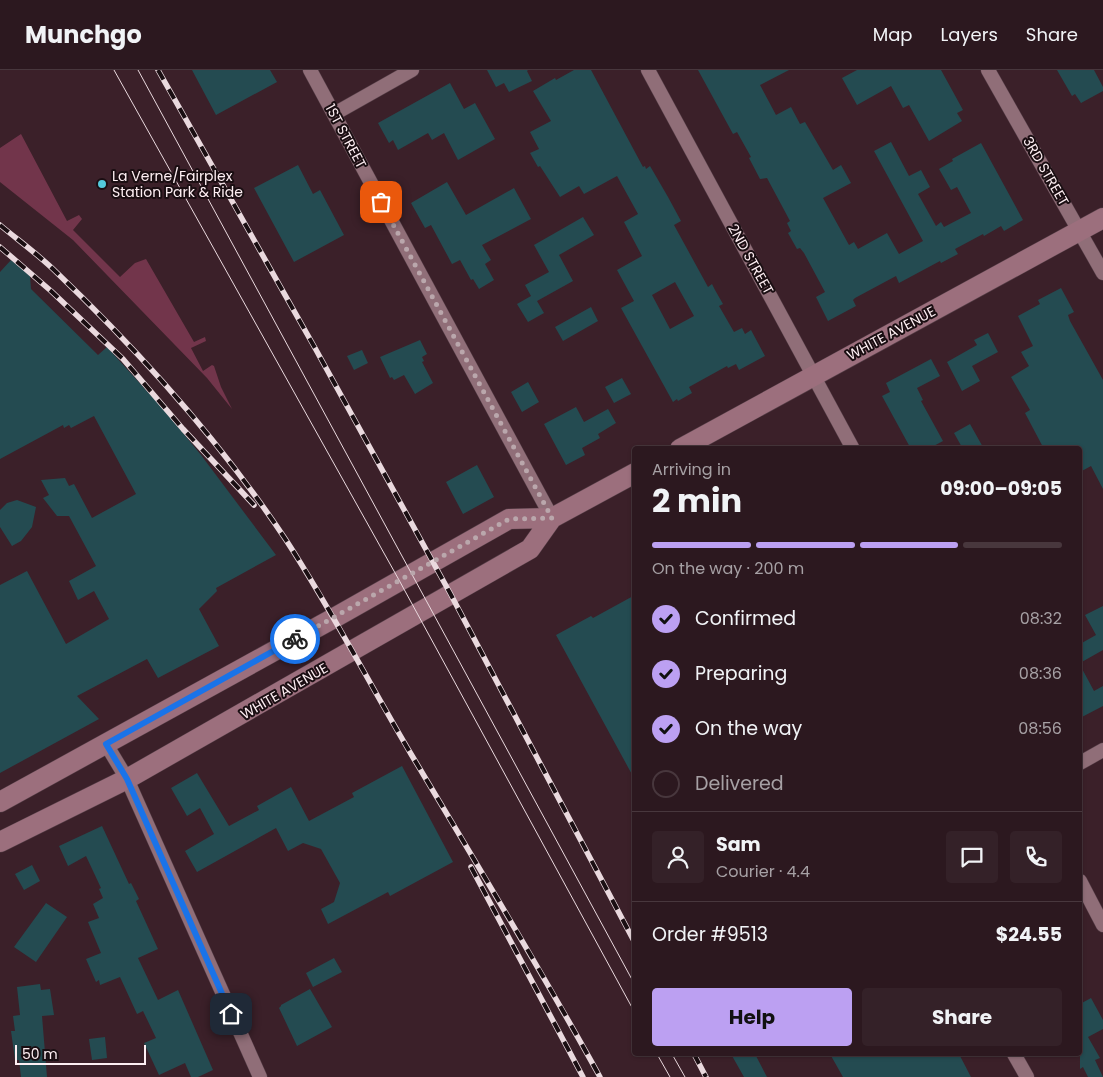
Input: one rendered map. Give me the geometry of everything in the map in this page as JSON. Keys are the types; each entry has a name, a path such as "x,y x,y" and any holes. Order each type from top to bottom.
{"main road":[{"name":"WHITE AVENUE","path":"685,446 814,374 1103,218"},
{"name":"WHITE AVENUE","path":"0,842 127,779 530,549 552,518 632,475"},
{"name":"WHITE AVENUE","path":"0,802 509,519 552,518"}],"street":[{"name":"1ST STREET","path":"310,70 552,518"},
{"path":"334,114 412,70"},
{"name":"2ND STREET","path":"648,70 851,446"},
{"name":"3RD STREET","path":"988,70 1103,273"},
{"path":"106,744 127,779 260,1077"},
{"path":"1082,762 1103,750"},
{"path":"1082,885 1103,925"},
{"path":"1015,1056 1027,1077"}],"shaded area":[{"path":"21,134 67,221 79,215 82,219 73,230 120,277 135,263 146,259 194,342 205,337 206,341 191,348 203,371 212,365 214,366 221,387 232,409 207,378 73,240 0,182 0,148"}],"building":[{"path":"192,70 270,70 277,82 216,115"},
{"path":"487,70 528,70 532,81 509,92 504,83 496,87"},
{"path":"574,70 591,70 643,167 645,166 646,169 650,166 668,197 681,221 674,225 708,287 712,284 723,304 719,306 734,332 742,328 745,334 751,330 765,356 739,370 736,364 728,368 727,366 689,387 692,393 673,402 621,308 634,301 617,270 642,256 624,222 638,214 617,176 584,194 579,186 560,197 530,153 539,149 530,132 551,121 533,91 555,78 556,80","holes":["675,282 694,316 670,329 652,295"]},
{"path":"698,70 789,70 760,85 776,115 791,107 800,124 805,122 833,170 841,165 851,183 823,198 849,245 854,242 858,249 887,233 899,254 923,241 874,151 891,142 909,176 921,170 930,187 918,194 936,226 941,222 944,227 971,213 957,187 951,190 939,169 953,161 952,159 981,143 1023,220 1004,231 1001,226 984,236 983,234 955,249 958,254 941,263 940,261 899,283 896,276 855,298 853,300 856,306 828,321 816,297 825,292 804,253 800,248 797,249 788,233 791,231 787,223 790,221 767,178 760,179 749,158 751,157 737,132 733,134"},
{"path":"857,70 941,70 963,110 957,113 962,121 929,141 909,105 903,108 891,86 857,105 842,78"},
{"path":"1057,70 1094,70 1103,87 1103,91 1081,103 1075,94 1072,96"},
{"path":"450,83 464,109 475,103 495,139 458,160 444,133 432,140 428,133 398,150 393,140 389,143 378,123"},
{"path":"298,165 313,194 320,190 344,235 294,262 254,188"},
{"path":"447,182 466,215 514,188 531,219 482,245 491,260 485,264 494,280 479,289 473,279 471,280 460,260 452,264 431,225 425,228 411,203"},
{"path":"583,217 594,235 559,255 573,281 537,301 544,313 528,322 517,304 531,296 525,285 549,272 534,245"},
{"path":"11,260 30,276 31,289 98,355 107,347 165,411 201,455 276,555 216,588 217,591 199,609 219,646 158,678 147,659 77,696 99,719 0,773 0,585 27,571 66,644 109,619 94,591 78,600 69,581 96,566 69,516 57,516 43,498 49,495 41,480 65,478 69,486 74,484 92,518 136,494 94,416 71,428 69,425 64,428 63,425 0,459 0,272"},
{"path":"1061,288 1074,312 1068,315 1070,321 1103,380 1103,489 1091,466 1082,471 1082,446 1042,446 1025,413 1030,410 1011,377 1029,366 1021,352 1033,346 1018,316 1040,304 1038,300"},
{"path":"591,307 598,321 563,341 555,327"},
{"path":"988,333 998,352 972,366 980,381 962,391 947,362 977,345 974,340"},
{"path":"420,340 427,354 422,357 424,361 422,362 433,383 415,394 404,375 394,380 392,377 390,378 380,357"},
{"path":"362,350 368,363 354,370 347,356"},
{"path":"931,359 940,376 917,388 923,400 921,401 943,441 934,446 909,446 882,396 890,392 886,383"},
{"path":"622,378 631,394 614,403 605,387"},
{"path":"528,382 539,402 522,412 511,392"},
{"path":"576,407 584,422 608,409 616,423 598,434 600,438 582,448 585,455 566,465 544,424"},
{"path":"970,424 982,446 961,446 954,433"},
{"path":"477,465 494,497 463,514 446,482"},
{"path":"17,500 36,507 32,527 21,541 12,546 0,527 0,510 7,503"},
{"path":"632,597 632,774 556,635 591,616 593,618"},
{"path":"1103,606 1103,650 1082,662 1082,643 1096,635 1085,615"},
{"path":"1082,669 1094,691 1103,686 1103,706 1082,717"},
{"path":"402,766 453,862 390,896 388,892 328,924 321,909 334,902 340,883 321,849 303,843 288,851 276,828 197,872 185,851 214,834 200,808 187,816 171,788 197,773 229,826 259,810 257,806 291,787 309,821 354,797 352,793"},
{"path":"102,826 129,884 131,883 139,899 136,901 158,949 138,958 158,1000 178,990 213,1070 198,1077 191,1077 185,1063 159,1075 144,1043 156,1038 143,1011 137,1014 120,977 100,985 99,980 96,982 86,959 101,953 88,922 99,918 93,904 103,898 99,889 101,888 86,856 68,866 59,846"},
{"path":"32,865 40,881 24,890 15,874"},
{"path":"46,903 67,917 36,962 14,947"},
{"path":"334,958 342,972 313,987 306,973"},
{"path":"40,984 41,990 50,989 54,1015 42,1016 47,1077 21,1077 19,1060 15,1060 11,1031 15,1031 13,1016 20,1015 17,987"},
{"path":"310,989 332,1027 297,1046 279,1008 281,1005"},
{"path":"1091,998 1103,1020 1103,1029 1088,1037 1100,1058 1095,1060 1103,1077 1088,1077 1083,1067 1080,1069 1080,1056 1082,1056 1082,1003"},
{"path":"105,1037 107,1058 92,1060 89,1039"},
{"path":"732,1056 756,1056 767,1077 744,1077"},
{"path":"831,1056 960,1056 971,1077 843,1077"}],"tram line":[{"path":"114,70 399,580 632,1007"},
{"path":"138,70 632,979"},
{"path":"658,1056 670,1077"},
{"path":"673,1056 685,1077"}],"railway":[{"path":"158,70 315,348 450,593 632,937"},
{"path":"0,225 53,269 147,365 206,433 261,504 319,593 411,754 531,955 600,1077"},
{"path":"0,247 51,291 123,359 183,429 254,505"},
{"path":"471,867 583,1077"},
{"path":"695,1056 706,1077"}],"way so far":[{"path":"295,639 509,519 552,518 381,202"}],"place":[{"name":"La Verne/Fairplex Station Park & Ride","path":"102,184"}],"route":[{"path":"231,1014 127,779 106,744 295,639"}]}
